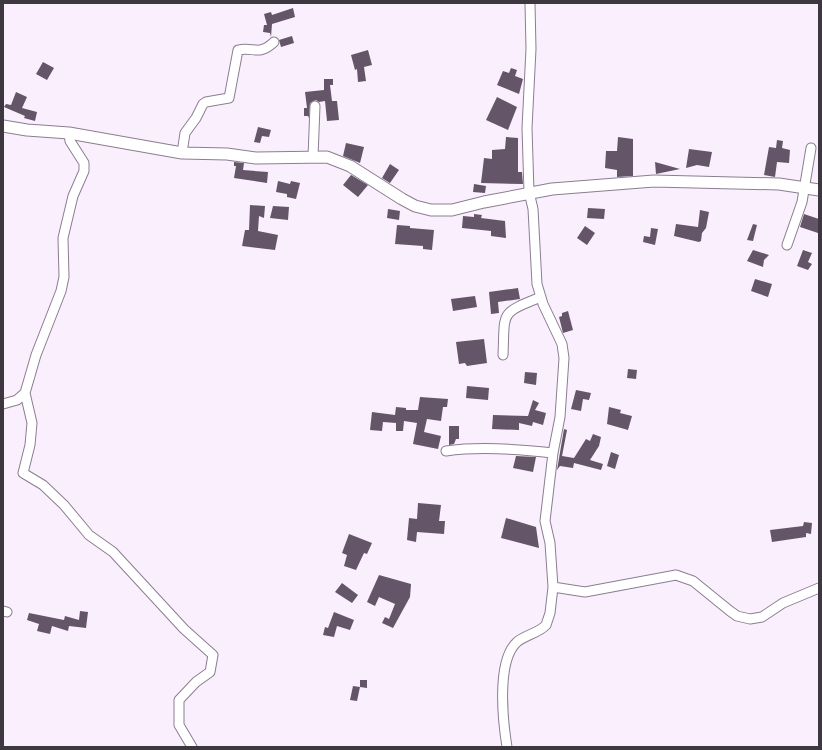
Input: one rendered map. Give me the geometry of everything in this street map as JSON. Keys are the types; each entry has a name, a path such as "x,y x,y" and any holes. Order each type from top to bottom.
{"main road":[{"path":"3,126 27,130 69,133 182,153 227,154 256,158 313,157 334,159 350,166 402,199 424,208 452,210 529,192 654,181 733,182 804,187 819,190"}],"street":[{"path":"507,747 503,713 505,666 510,653 517,642 546,625 552,603 553,587 550,543 545,521 553,453 560,417 564,358 562,344 541,297 537,284 533,209 529,192 527,128 531,49 530,3"},
{"path":"182,153 185,133 196,118 203,104 206,102 228,98 238,49 257,51 266,49 274,42"},
{"path":"313,157 315,106"},
{"path":"69,133 70,142 84,163 84,171 73,196 63,238 64,277 36,355 25,393 32,422 30,445 23,473 44,485 64,505 89,535 114,552 184,629 213,655 210,672 196,682 180,700 179,725 192,747"},
{"path":"787,245 796,221 804,187 810,148"},
{"path":"503,355 504,319 507,313 512,309 541,297"},
{"path":"3,404 17,400 25,393"},
{"path":"446,450 461,448 553,453"},
{"path":"553,587 585,592 676,575 693,581 737,616 750,619 762,617 783,603 819,588"}],"building":[{"path":"293,8 295,17 272,24 271,37 270,33 263,32 264,25 267,25 264,14 271,12 272,15"},
{"path":"292,36 294,43 281,47 279,40"},
{"path":"368,50 372,65 364,67 366,81 358,82 357,69 355,70 351,55"},
{"path":"43,62 54,68 47,80 36,74"},
{"path":"511,68 517,70 515,76 523,79 519,94 497,85 503,71 509,73"},
{"path":"324,79 333,79 333,85 330,85 332,101 337,101 339,120 327,121 325,101 319,102 316,100 310,103 309,118 308,116 304,116 304,108 307,108 305,92 324,90"},
{"path":"16,92 27,97 22,108 37,112 35,121 24,118 25,116 4,107 6,104 11,105"},
{"path":"497,97 517,107 508,130 486,120"},
{"path":"258,127 271,130 269,137 262,136 260,143 254,142"},
{"path":"506,137 518,138 518,172 522,172 523,184 481,183 484,158 492,159 492,150 505,149"},
{"path":"618,137 633,139 633,176 617,177 617,170 605,168 606,151 617,151"},
{"path":"777,140 783,141 782,148 790,150 789,163 777,162 775,177 764,175 769,147 776,148"},
{"path":"346,143 364,147 360,163 343,156"},
{"path":"689,149 712,152 709,167 697,165 686,168"},
{"path":"234,162 244,163 243,170 268,172 267,183 234,178 236,166 234,166"},
{"path":"655,162 680,169 656,174"},
{"path":"390,164 399,170 390,183 382,178"},
{"path":"351,175 368,185 358,197 343,185"},
{"path":"278,181 290,184 291,181 300,183 296,199 287,197 287,194 276,192"},
{"path":"474,184 486,186 485,193 473,192"},
{"path":"250,205 265,206 264,218 259,216 258,231 278,235 275,250 242,246 245,230 249,230"},
{"path":"273,206 289,207 288,220 270,218"},
{"path":"588,208 605,209 604,219 587,218"},
{"path":"388,209 400,211 399,220 387,218"},
{"path":"700,210 709,212 706,228 702,233 701,241 699,242 674,236 676,224 698,227"},
{"path":"474,214 482,215 481,218 505,221 506,238 491,236 491,231 462,228 463,216 474,217"},
{"path":"804,214 819,219 818,233 800,227"},
{"path":"753,224 757,225 753,241 747,240"},
{"path":"397,225 410,226 410,228 434,230 432,250 423,249 423,246 395,244"},
{"path":"585,226 595,233 587,245 577,238"},
{"path":"651,228 658,229 655,245 643,242 644,236 650,237"},
{"path":"753,250 769,255 764,260 763,267 747,261"},
{"path":"803,250 812,253 808,262 812,264 808,270 797,266"},
{"path":"755,279 772,284 768,297 751,291"},
{"path":"518,288 520,299 498,302 499,313 491,314 489,292"},
{"path":"475,296 477,307 453,311 451,299"},
{"path":"568,311 573,330 563,333 559,317 562,316 562,313"},
{"path":"484,339 487,363 467,366 465,363 459,364 456,342"},
{"path":"628,369 637,370 636,379 627,378"},
{"path":"525,372 537,373 536,385 524,383"},
{"path":"467,386 489,388 488,400 466,398"},
{"path":"576,390 591,393 589,400 583,399 581,411 571,409"},
{"path":"420,397 448,399 447,407 443,407 441,421 427,419 424,432 441,436 438,449 413,444 417,423 404,421 403,431 396,431 396,423 383,422 382,431 370,430 372,412 395,415 396,407 406,408 406,410 418,410"},
{"path":"533,400 539,403 535,410 546,413 543,425 533,422 532,426 519,423 519,430 492,429 493,415 528,416"},
{"path":"609,407 621,410 620,413 632,416 628,430 607,424"},
{"path":"449,426 459,426 459,439 456,439 454,444 449,445"},
{"path":"564,429 567,430 562,456 574,458 586,439 590,441 593,434 601,437 599,446 590,460 603,464 601,470 574,463 573,468 560,466 557,470"},
{"path":"611,452 619,455 615,469 607,466"},
{"path":"516,456 536,457 533,472 513,468"},
{"path":"418,503 441,505 439,521 445,521 444,534 417,532 416,542 407,540 409,518 417,519"},
{"path":"506,518 536,527 539,548 501,538"},
{"path":"804,522 812,523 811,534 806,533 806,537 772,542 770,530 803,526"},
{"path":"349,534 372,543 367,554 364,553 356,570 344,566 347,555 342,553"},
{"path":"379,575 411,584 410,597 393,628 382,623 385,617 389,619 395,604 379,597 375,606 367,602"},
{"path":"342,583 358,595 352,603 335,592"},
{"path":"80,611 88,612 86,628 69,626 68,631 52,626 50,634 37,631 39,624 27,620 29,613 64,620 65,616 79,620"},
{"path":"334,612 354,620 350,630 337,626 334,637 323,635 325,627 328,628"},
{"path":"360,680 367,680 367,688 360,687"},
{"path":"353,686 360,687 357,701 350,700"}]}
